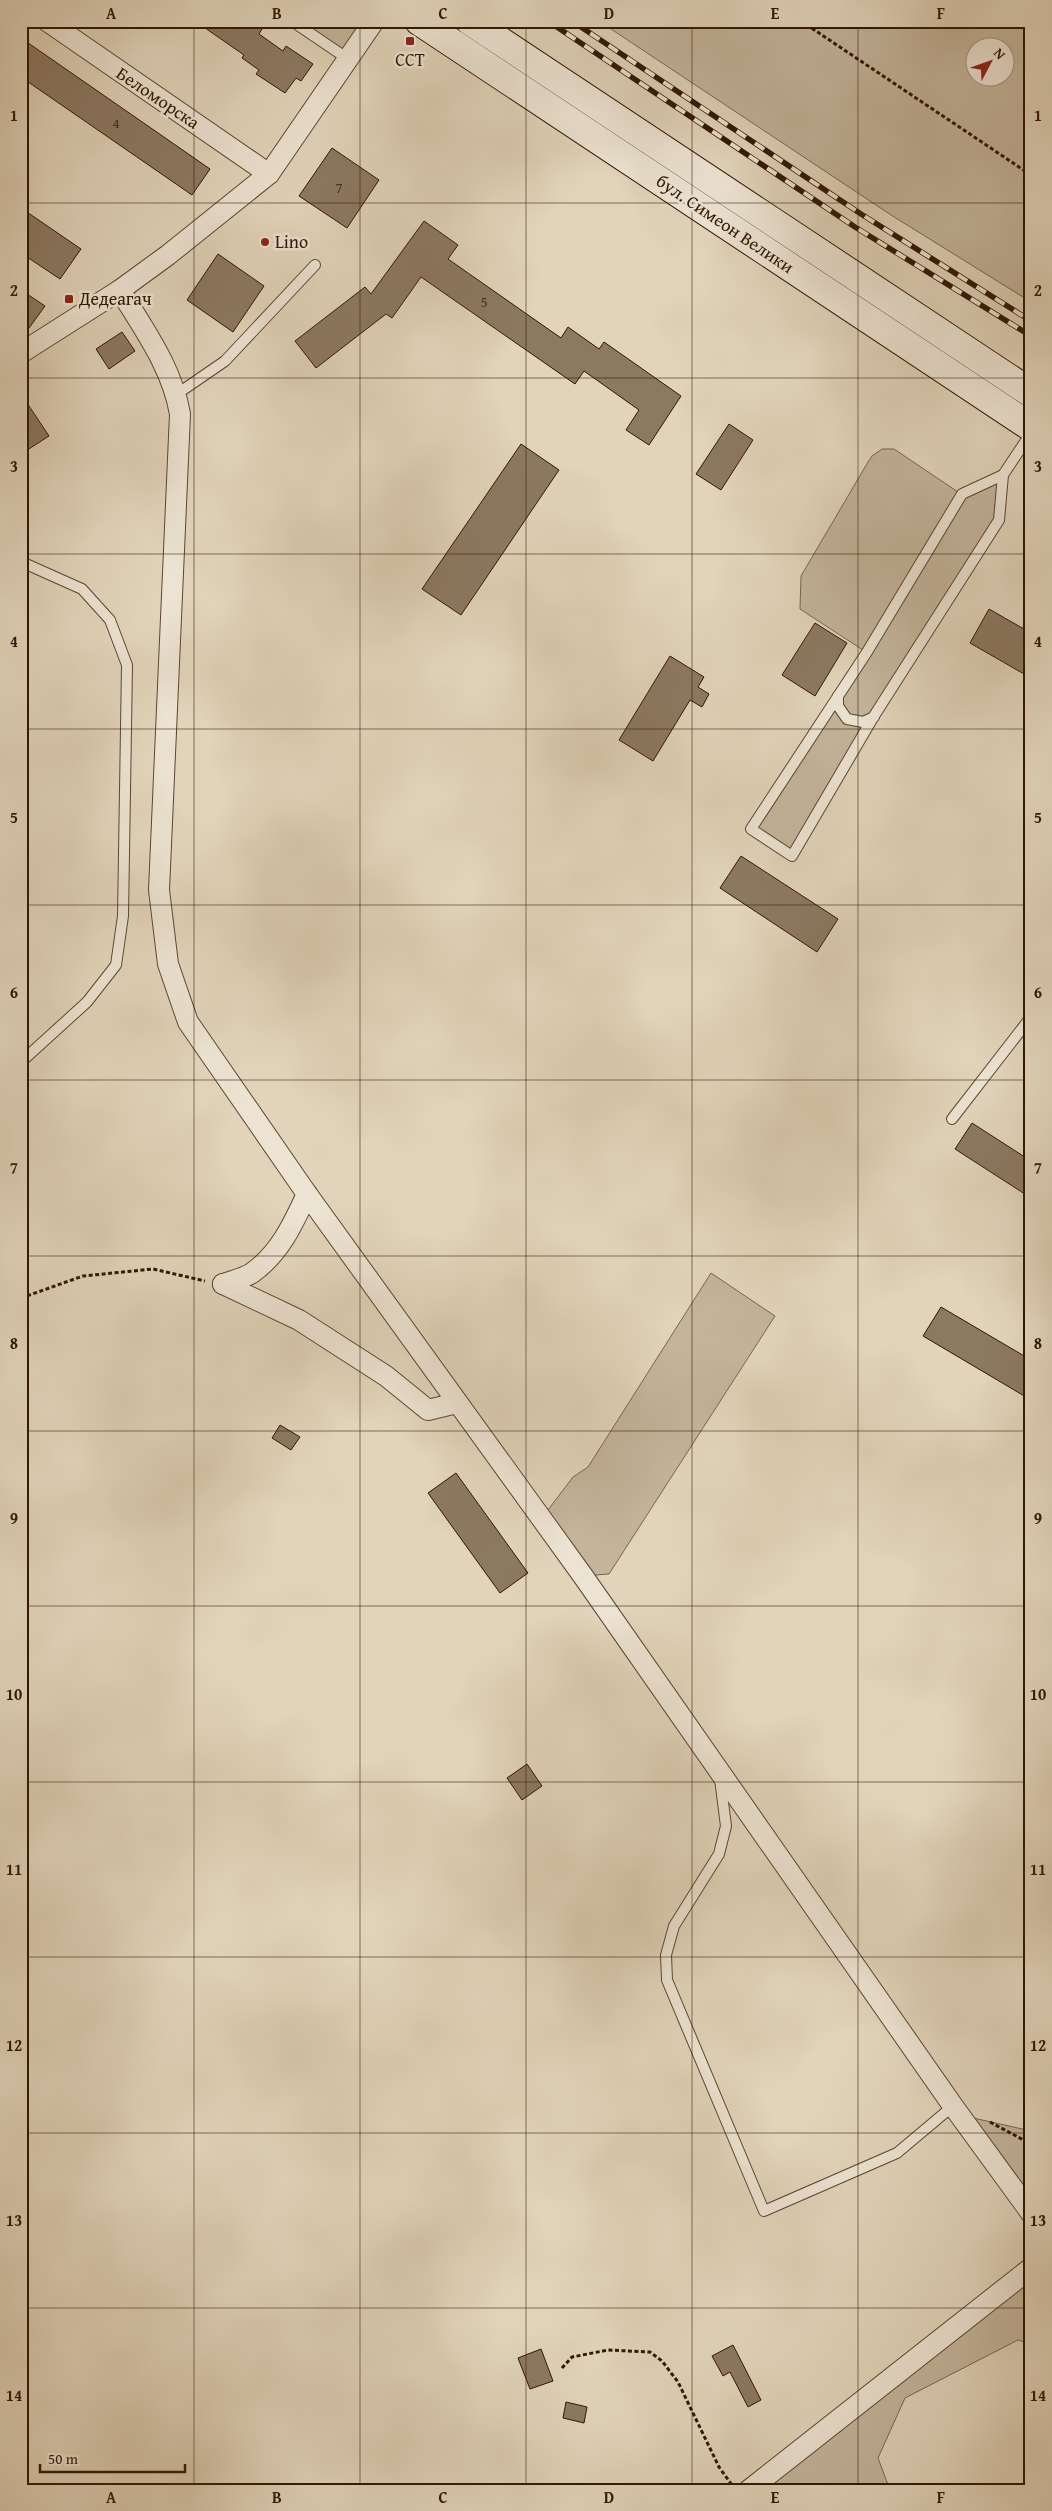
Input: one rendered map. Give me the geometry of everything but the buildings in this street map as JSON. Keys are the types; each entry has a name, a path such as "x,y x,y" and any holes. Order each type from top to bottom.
{"main road":[{"name":"бул. Симеон Велики","path":"419,21 1031,428"},
{"name":"бул. Симеон Велики","path":"470,21 1031,393"}],"street":[{"name":"Беломорска","path":"47,21 269,174"},
{"path":"21,353 120,290 168,255 269,174 374,21"},
{"path":"120,290 166,364 177,394 180,414 159,890 168,964 188,1022 307,1194 718,1768 956,2111 1031,2213"},
{"path":"223,1284 250,1274 267,1260 288,1234 307,1194"},
{"path":"223,1284 299,1320 386,1376 428,1410 456,1402"},
{"path":"749,2490 1031,2268"}],"lane":[{"path":"292,21 348,59"},
{"path":"177,394 225,361 314,265"},
{"path":"1003,475 962,494 839,695 751,829 792,856 874,716 999,520 1003,475 1031,434"},
{"path":"21,566 26,564 82,589 110,620 127,665 123,916 116,965 88,1002 21,1062"},
{"path":"839,695 838,706 847,720 863,722 874,716"},
{"path":"952,1119 1031,1017"},
{"path":"718,1768 726,1826 722,1845 719,1854 674,1926 666,1955 667,1980 764,2211 897,2153 956,2111"}],"path":[{"path":"801,21 1031,175"},
{"path":"21,1298 83,1276 152,1269 223,1284"},
{"path":"956,2111 996,2124 1031,2144"},
{"path":"562,2368 572,2357 608,2350 650,2352 662,2360 678,2382 719,2467 736,2490"}],"shaded area":[{"path":"292,21 374,21 348,59"},
{"path":"599,21 1031,21 1031,302 891,215"},
{"path":"882,449 894,449 961,494 1003,475 999,520 792,856 751,829 866,652 800,609 801,576 868,462 872,456"},
{"path":"711,1273 775,1316 609,1574 583,1576 541,1519 573,1477 588,1467"},
{"path":"960,2115 1031,2131 1031,2213"},
{"path":"1031,2268 1031,2344 1018,2340 905,2398 878,2458 890,2490 749,2490"}],"railway":[{"path":"548,21 855,227 1031,336"},
{"path":"572,21 861,214 1031,321"}],"place":[{"name":"ССТ","path":"410,41"},
{"name":"Lino","path":"265,242"},
{"name":"Дедеагач","path":"69,299"}]}
